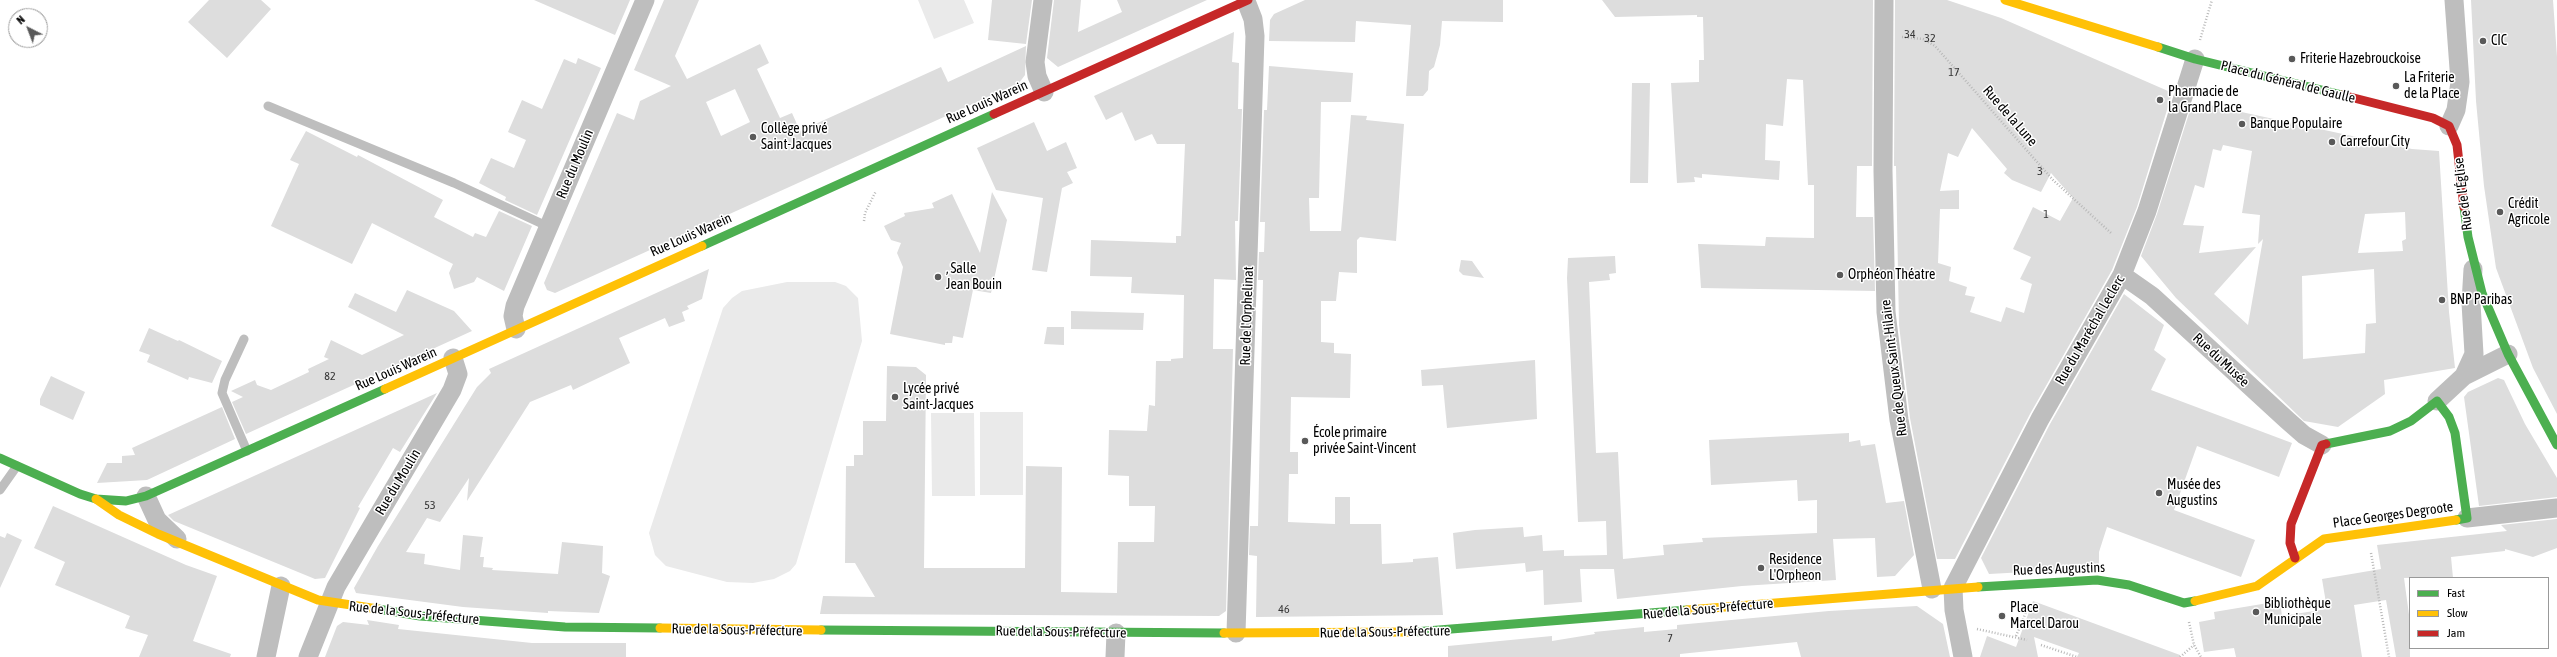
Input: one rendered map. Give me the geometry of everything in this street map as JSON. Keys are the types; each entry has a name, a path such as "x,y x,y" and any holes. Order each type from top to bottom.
{"street":[{"name":"Rue du Moulin","path":"516,329 513,316 515,306 645,0"},
{"path":"1042,0 1035,62 1037,76 1044,92"},
{"name":"Rue Louis Warein","path":"96,499 126,501 146,496 248,452 516,329 1247,0"},
{"name":"Rue de l'Orphelinat","path":"1236,634 1255,36 1253,19 1247,0"},
{"name":"Rue de Queux Saint-Hilaire","path":"1884,0 1883,36 1886,312 1893,380 1903,447 1932,589"},
{"name":"Place du Général de Gaulle","path":"2005,0 2195,59 2433,118 2448,126"},
{"path":"2448,126 2456,110 2460,82 2454,0"},
{"name":"Rue du Maréchal Leclerc","path":"1953,588 2040,419 2122,275 2145,218 2195,59"},
{"name":"Rue de l'Église","path":"2448,126 2457,145 2473,263 2486,305 2508,354 2557,445"},
{"name":"Rue de l'Église","path":"2464,376 2474,354 2471,304 2473,263"},
{"name":"Rue du Musée","path":"2122,275 2144,288 2304,435 2322,444"},
{"name":"Rue de l'Église","path":"2437,401 2464,376 2508,354"},
{"name":"Rue du Moulin","path":"308,657 329,603 452,390 458,374 453,358"},
{"path":"2295,558 2290,543 2291,524 2322,444 2390,431 2411,421 2437,401"},
{"name":"Place Georges Degroote","path":"2295,558 2324,539 2467,518 2455,433 2449,417 2437,401"},
{"path":"0,458 96,499"},
{"name":"Rue de la Sous-Préfecture","path":"146,496 157,520 182,542"},
{"name":"Rue de la Sous-Préfecture","path":"96,499 125,518 281,586 329,603 420,616 573,627 1236,634 1450,631 1953,588"},
{"path":"2467,518 2557,508"},
{"name":"Rue des Augustins","path":"1953,588 2107,580 2129,584 2184,603 2206,600 2257,586 2274,576 2295,558"},
{"path":"266,657 281,586"},
{"path":"1953,588 1958,634 1963,657"},
{"path":"1115,657 1116,633"}],"lane":[{"path":"268,106 454,183 549,227"},
{"path":"244,339 225,380 222,393 248,452"},
{"path":"0,490 17,466"}],"path":[{"path":"2195,59 2212,0"},
{"name":"Rue de la Lune","path":"1883,36 1919,38 1931,43 2053,180 2111,233"},
{"path":"2367,532 2388,657"},
{"path":"2014,584 2014,594 2031,601 2016,636"},
{"path":"2184,603 2194,645 2202,657"},
{"path":"1958,634 1978,629 2016,636 2027,640"},
{"path":"2041,645 2077,657"},
{"path":"2180,657 2194,645"}],"shaded area":[{"path":"918,0 964,0 974,23 934,39"},
{"path":"787,282 835,282 846,286 858,298 862,341 796,564 790,571 774,579 753,583 727,582 666,566 655,555 649,533 723,308 732,298 742,291"},
{"path":"980,412 1023,412 1023,495 980,495"},
{"path":"931,413 974,413 975,496 932,496"}],"building":[{"path":"209,0 261,0 271,9 227,58 188,22"},
{"path":"534,0 630,0 615,35"},
{"path":"664,0 699,0 675,56 687,79 760,44 769,63 757,69 780,118 792,113 800,131 941,67 948,82 1026,46 1025,75 1019,83 555,293 547,290 544,283 617,113 634,120 640,101 671,86 634,70","holes":["735,89 750,122 721,136 706,102"]},
{"path":"992,0 1032,0 1026,44 988,40"},
{"path":"1054,0 1081,0 1078,32 1122,12 1117,0 1207,0 1058,67 1047,58"},
{"path":"1305,0 1503,0 1503,22 1442,21 1440,45 1434,67 1429,71 1428,90 1423,96 1406,96 1411,25 1356,21 1355,42 1269,41 1270,20 1274,14"},
{"path":"1602,0 1873,0 1872,166 1857,166 1856,217 1873,217 1875,291 1701,288 1698,244 1765,246 1766,237 1814,238 1814,185 1808,185 1803,80 1787,79 1783,126 1766,124 1765,160 1780,161 1779,180 1702,174 1702,178 1694,177 1695,182 1677,183 1671,83 1699,82 1699,60 1704,60 1703,17 1697,17 1697,15 1615,17"},
{"path":"1895,0 1947,0 2001,18 2168,91 2171,97 2137,207 2112,270 2030,414 1955,559 1937,559 1910,418 1899,325 1896,166 1894,166","holes":["1972,128 2007,169 2004,173 2012,180 2041,192 2051,173 2073,198 2060,221 2033,207 2013,249 2031,257 2020,279 2032,284 2024,313 2006,307 2001,322 1970,312 1975,297 1965,295 1967,287 1949,281 1951,267 1938,263 1940,209 1959,209 1959,190 1940,191 1948,153 1958,157"]},
{"path":"2471,0 2553,0 2557,57 2557,414 2533,368 2496,268 2484,186 2476,101"},
{"path":"1234,32 1232,62 1239,63 1238,109 1242,109 1238,221 1235,221 1236,280 1214,279 1213,349 1233,349 1226,611 1219,616 820,614 823,596 875,597 855,563 845,563 846,466 854,466 854,455 863,455 863,421 886,421 887,366 916,367 926,375 924,568 1025,568 1026,466 1062,467 1061,592 1117,593 1118,542 1154,542 1155,506 1129,506 1129,476 1108,475 1109,430 1147,431 1149,405 1155,406 1156,361 1171,361 1171,359 1183,358 1184,295 1131,293 1132,277 1090,276 1091,240 1176,243 1176,236 1181,236 1185,144 1157,144 1152,134 1135,141 1122,112 1106,120 1094,96"},
{"path":"578,58 601,68 537,215 505,200 506,197 479,183 491,158 514,168 526,140 508,132 522,100 542,109 564,59 576,64"},
{"path":"1269,66 1353,73 1351,102 1321,102 1319,198 1309,198 1310,231 1341,231 1351,115 1367,116 1366,120 1404,124 1396,241 1360,237 1357,240 1357,273 1339,272 1336,301 1321,301 1321,342 1334,343 1334,353 1351,354 1350,398 1291,397 1290,452 1298,452 1298,474 1289,474 1288,522 1335,524 1335,497 1350,497 1350,524 1381,524 1382,564 1413,562 1413,559 1438,557 1443,615 1256,617 1257,556 1249,555 1250,526 1258,526 1263,280 1258,280 1259,252 1264,252 1265,222 1260,222 1264,110 1267,110"},
{"path":"1632,83 1650,83 1648,183 1630,183"},
{"path":"2200,103 2412,149 2439,151 2449,312 2455,368 2384,380 2385,394 2338,427 2304,421 2176,298 2141,256 2157,214 2191,107","holes":["2223,145 2252,151 2242,213 2260,215 2258,244 2263,239 2248,325 2214,294 2256,247 2199,253 2204,226 2183,225 2195,185 2204,188 2213,149 2221,151","2405,212 2406,239 2402,241 2403,251 2358,253 2365,214","2374,269 2376,323 2366,324 2365,353 2303,359 2302,276"]},
{"path":"1034,122 1047,151 1066,142 1077,168 1067,172 1073,183 1062,188 1047,272 1032,270 1043,198 996,190 977,148"},
{"path":"306,131 357,157 358,155 443,200 434,217 473,237 475,233 486,237 499,211 532,226 504,291 477,277 474,282 454,289 449,273 453,264 372,223 352,264 271,226 299,164 290,160"},
{"name":", Salle Jean Bouin","path":"992,192 1007,220 991,293 973,290 963,338 953,336 952,343 945,343 945,345 890,334 903,267 897,253 901,243 891,240 884,226 905,216 904,213 934,208 932,203 952,194 980,253"},
{"path":"1615,256 1616,273 1609,274 1610,280 1589,282 1596,453 1618,452 1623,559 1664,555 1663,545 1703,542 1702,538 1817,533 1817,500 1798,501 1797,480 1711,485 1709,440 1849,433 1849,442 1860,440 1861,446 1875,444 1886,503 1904,501 1914,555 1895,576 1877,577 1875,538 1833,539 1836,580 1742,586 1617,599 1614,569 1580,569 1582,602 1544,605 1543,570 1526,572 1525,563 1456,569 1453,533 1475,530 1523,527 1524,537 1542,535 1543,551 1564,550 1564,556 1607,555 1606,521 1578,522 1567,278 1568,258"},
{"path":"1461,260 1472,261 1484,278 1463,275 1459,271"},
{"path":"709,269 702,299 687,306 689,309 682,312 685,321 669,327 665,318 619,338 630,363 573,390 571,385 530,402 467,501 469,478 440,522 427,518 406,552 425,554 424,564 460,570 463,535 483,537 480,557 484,557 483,567 493,568 492,570 558,574 562,542 603,546 602,573 610,576 599,613 548,611 548,613 463,607 356,593 354,588 378,546 477,387 491,373 489,369"},
{"path":"407,290 454,311 472,331 246,434 232,402 243,397 231,391 255,380 257,385 271,390 309,372 308,369 329,359 324,357 331,340 362,355 404,335 348,307 355,293 396,312"},
{"path":"2124,294 2164,325 2154,350 2166,359 2151,390 2292,443 2279,477 2197,446 2174,510 2255,540 2241,577 2107,527 2099,552 2099,568 1989,574 1981,558 2050,424"},
{"path":"1071,311 1144,313 1143,330 1071,329"},
{"path":"1047,327 1064,327 1064,345 1044,344"},
{"path":"149,328 178,341 179,340 222,361 212,383 189,377 188,380 147,362 150,355 139,351"},
{"path":"1535,360 1537,419 1447,428 1443,385 1422,386 1421,370"},
{"path":"51,376 85,392 73,420 40,405 40,399"},
{"path":"2498,378 2504,380 2525,424 2557,478 2557,497 2479,506 2464,397 2468,392"},
{"path":"437,393 400,452 393,448 358,507 360,508 325,578 315,579 174,521 168,515"},
{"path":"222,407 235,439 147,480 97,483 107,463 122,463 122,456 135,455 132,448"},
{"path":"53,506 186,565 217,576 193,641 231,654 230,657 139,657 148,635 125,628 130,616 55,585 65,562 34,548"},
{"path":"2557,519 2557,548 2533,557 2505,549 2505,551 2451,557 2453,577 2404,578 2409,615 2410,657 2396,657 2386,600 2354,605 2362,657 2236,657 2234,648 2204,652 2199,622 2215,619 2214,612 2280,601 2282,616 2327,609 2322,579 2381,569 2377,545 2507,531 2501,525"},
{"path":"7,533 22,540 0,588 0,536 5,538"},
{"path":"2033,601 2180,655 2180,657 2077,657 2079,653 2034,637 2038,657 1980,657 1987,636 2016,647"},
{"path":"1917,606 1943,624 1950,657 1801,657 1797,642 1680,654 1680,657 1448,657 1448,646 1552,636 1552,641 1595,634 1594,632 1644,627 1644,632 1677,629 1677,625 1829,611"},
{"path":"367,620 399,625 398,629 532,643 626,643 626,657 325,657 337,626 343,622 369,625"}],"traffic: fast":[{"path":"2158,47 2195,59 2342,95"},
{"path":"702,246 994,114"},
{"path":"2464,207 2468,237 2482,293 2508,354 2557,445"},
{"path":"0,458 80,494 96,499 126,501 146,496 385,389"},
{"path":"2326,444 2390,431 2411,421 2437,401 2449,417 2455,433 2467,518 2456,520"},
{"path":"1978,587 2097,580 2129,585 2184,603 2195,601"},
{"path":"378,609 420,616 565,627 660,628"},
{"path":"1414,632 1687,610"},
{"path":"821,630 1224,633"}],"traffic: slow":[{"path":"2005,0 2158,47"},
{"path":"385,389 702,246"},
{"path":"96,499 119,515 158,534 318,600 378,609"},
{"path":"2195,601 2257,586 2324,539 2456,520"},
{"path":"1687,610 1978,587"},
{"path":"660,628 821,630"},
{"path":"1224,633 1414,632"}],"traffic: jam":[{"path":"994,114 1248,0"},
{"path":"2342,95 2433,118 2449,126 2457,145 2464,207"},
{"path":"2295,558 2290,543 2291,524 2322,445 2326,444"}],"place":[{"name":"CIC","path":"2483,41"},
{"name":"Friterie Hazebrouckoise","path":"2292,59"},
{"name":"La Friterie de la Place","path":"2396,86"},
{"name":"Pharmacie de la Grand Place","path":"2160,100"},
{"name":"Banque Populaire","path":"2242,124"},
{"name":"Collège privé Saint-Jacques","path":"753,137"},
{"name":"Carrefour City","path":"2332,142"},
{"name":"Crédit Agricole","path":"2500,212"},
{"name":"Orphéon Théatre","path":"1840,275"},
{"name":", Salle Jean Bouin","path":"938,277"},
{"name":"BNP Paribas","path":"2442,300"},
{"name":"Lycée privé Saint-Jacques","path":"895,397"},
{"name":"École primaire privée Saint-Vincent","path":"1305,441"},
{"name":"Musée des Augustins","path":"2159,493"},
{"name":"Residence L'Orpheon","path":"1761,568"},
{"name":"Bibliothèque Municipale","path":"2256,612"},
{"name":"Place Marcel Darou","path":"2002,616"}]}
